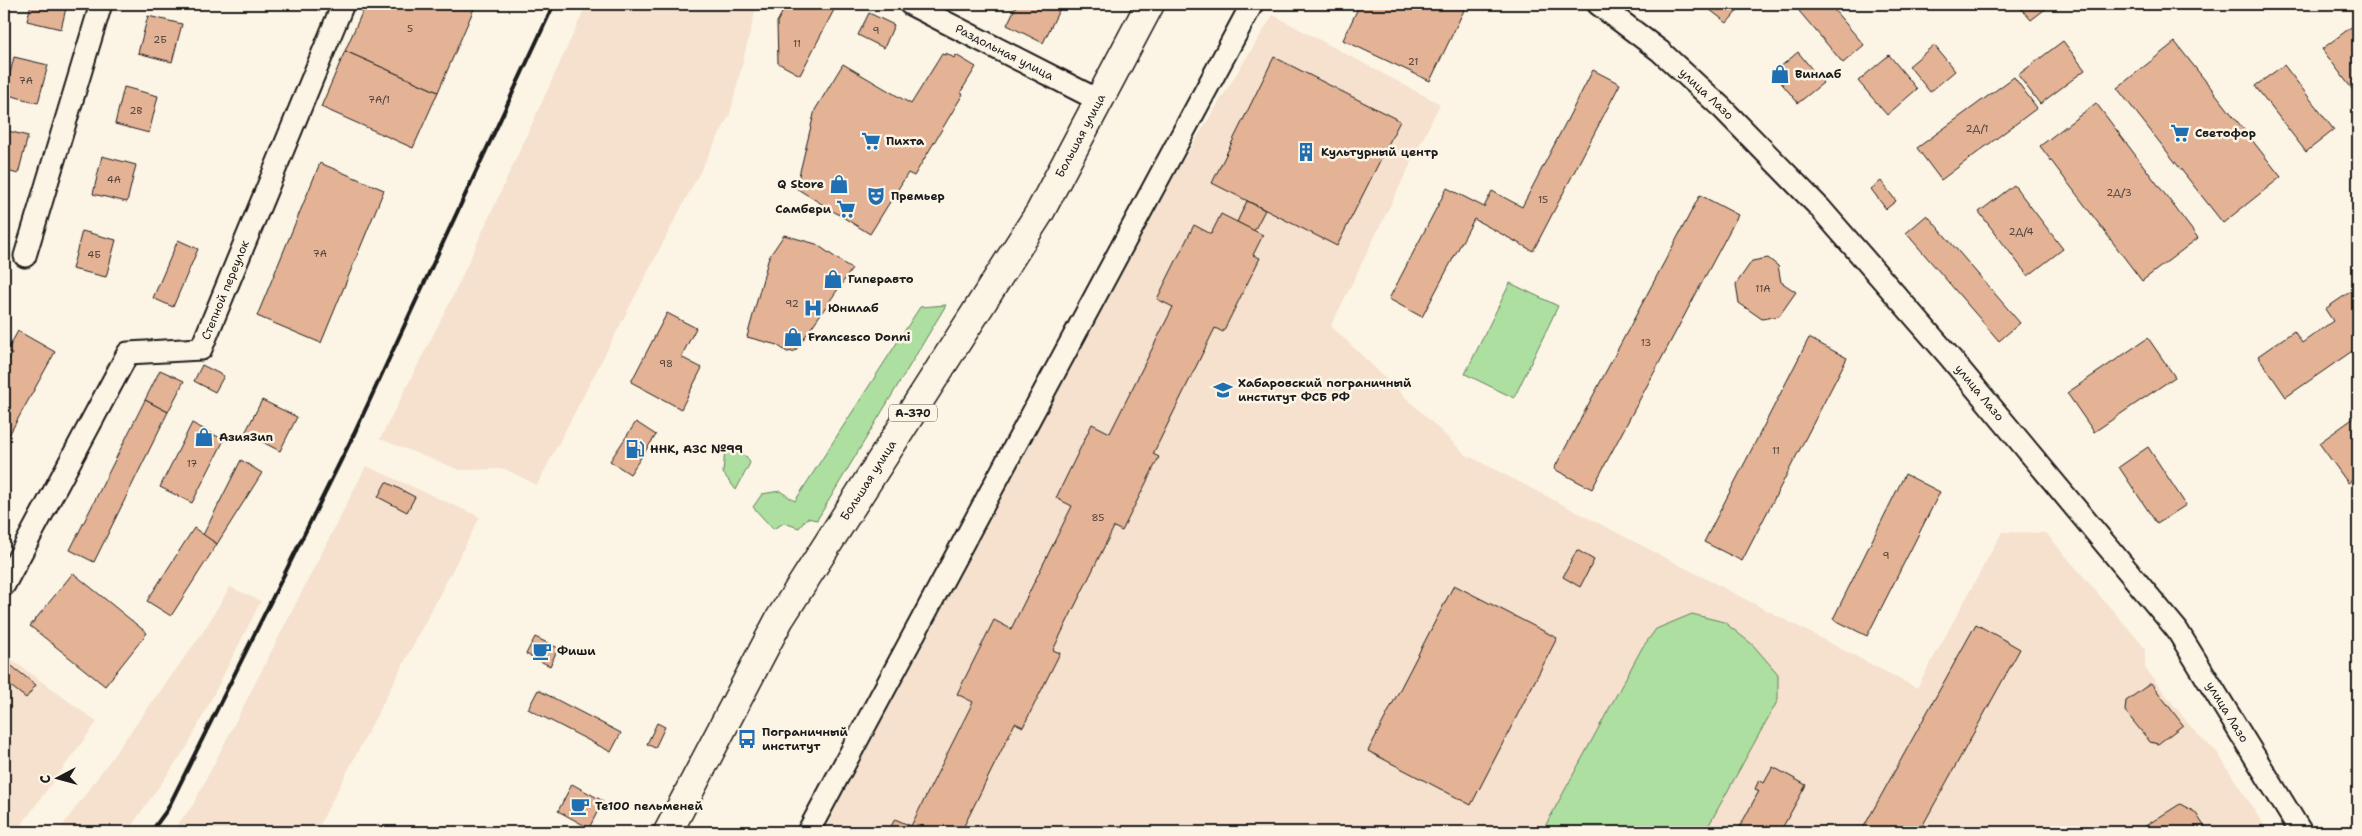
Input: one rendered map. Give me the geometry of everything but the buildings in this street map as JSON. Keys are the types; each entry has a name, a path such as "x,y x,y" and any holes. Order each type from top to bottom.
{"highway":[{"name":"Большая улица","path":"668,832 779,620 1040,212 1150,4"}],"street":[{"path":"25,256 101,4"},
{"name":"Степной переулок","path":"4,585 128,353 201,349 343,4"},
{"name":"Раздольная улица","path":"910,4 1100,100"},
{"path":"808,832 1252,4"},
{"name":"улица Лазо","path":"1598,4 1660,51 1722,108 1819,207 1948,355 2177,630 2301,832"}],"shaded area":[{"path":"587,4 757,4 730,114 537,485 505,469 460,470 380,439 452,298"},
{"name":"Хабаровский пограничный институт ФСБ РФ","path":"1273,15 1440,104 1331,326 1465,454 1917,688 2002,532 2046,533 2145,648 2145,668 2195,732 2217,752 2268,832 819,832 1092,307"},
{"path":"366,466 480,517 320,824 334,832 171,832 193,805"},
{"path":"230,587 261,601 187,747 127,832 58,832 203,632"},
{"path":"4,654 97,722 16,832 4,832"}],"green space":[{"path":"1510,283 1558,306 1514,398 1465,374"},
{"path":"946,305 817,520 807,518 799,528 784,523 773,529 753,507 762,494 780,491 795,501 920,307"},
{"path":"725,448 747,457 750,463 736,490 723,473"},
{"path":"1692,614 1724,622 1753,645 1778,674 1778,700 1705,832 1542,832 1642,648 1656,629"}],"railway":[{"path":"151,832 167,810 354,434 554,4"}],"place":[{"name":"Винлаб","path":"1780,74"},
{"name":"Светофор","path":"2180,133"},
{"name":"Пихта","path":"871,141"},
{"name":"Культурный центр","path":"1306,152"},
{"name":"Q Store","path":"839,184"},
{"name":"Премьер","path":"876,196"},
{"name":"Самбери","path":"846,209"},
{"name":"Гиперавто","path":"833,279"},
{"name":"Юнилаб","path":"813,308"},
{"name":"Francesco Donni","path":"793,337"},
{"name":"Хабаровский пограничный институт ФСБ РФ","path":"1223,390"},
{"name":"АзияЗип","path":"204,437"},
{"name":"ННК, АЗС №99","path":"635,449"},
{"name":"Фиши","path":"542,651"},
{"name":"Пограничный институт","path":"747,739"},
{"name":"Те100 пельменей","path":"580,806"}]}
